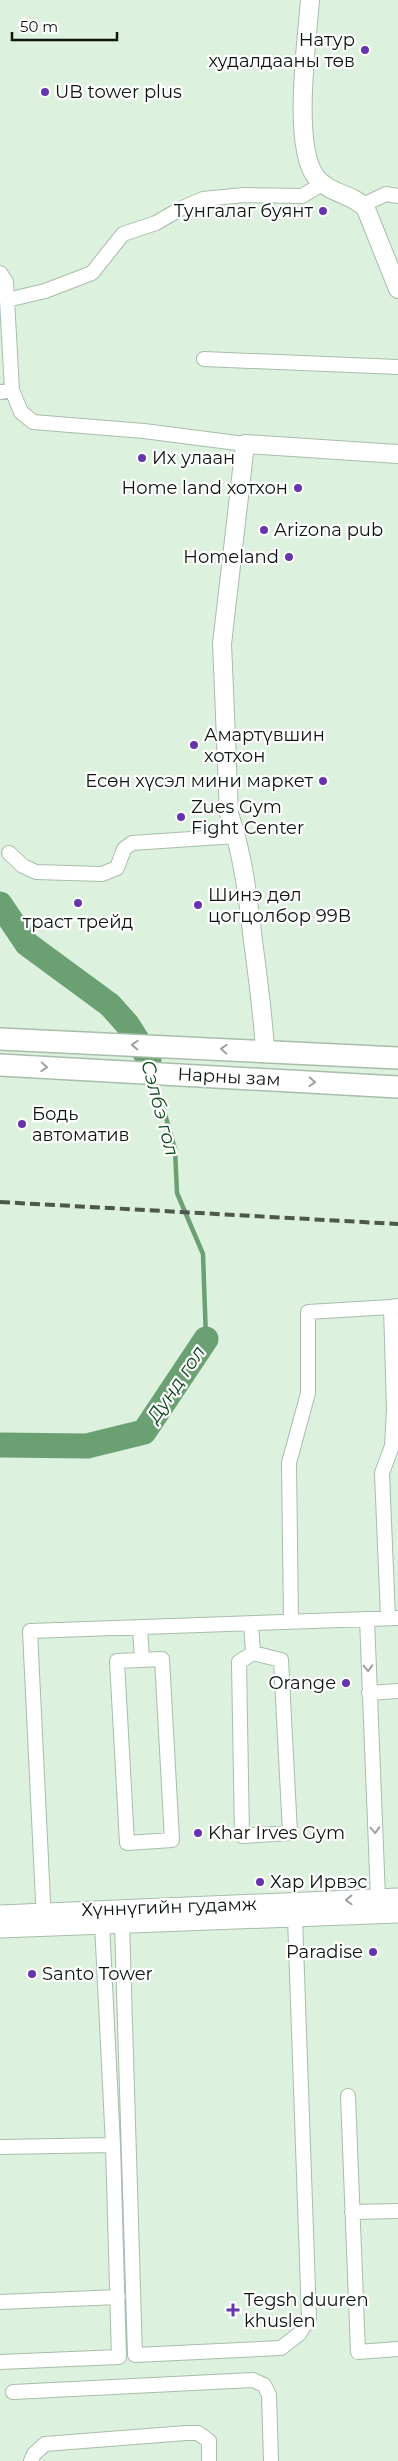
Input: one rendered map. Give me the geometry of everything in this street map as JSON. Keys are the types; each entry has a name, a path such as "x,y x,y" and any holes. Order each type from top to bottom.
{"main road":[{"name":"Нарны зам","path":"0,1040 398,1058"},
{"name":"Нарны зам","path":"0,1065 398,1087"},
{"name":"Хүннүгийн гудамж","path":"0,1928 43,1920 398,1898"},
{"name":"Хүннүгийн гудамж","path":"0,1914 43,1920 122,1924 398,1913"}],"street":[{"path":"310,0 301,106 310,166 322,184 363,205 369,215 398,289"},
{"path":"7,300 45,291 92,273 123,234 156,223 180,209 203,199 244,195 302,196 322,184"},
{"path":"363,205 386,194 398,196"},
{"path":"0,273 6,282 7,300 6,391 22,412 33,422 144,431 245,444 398,454"},
{"path":"204,359 398,367"},
{"path":"245,444 222,644 228,814 236,836 250,914 262,1007 264,1051"},
{"path":"9,853 23,866 36,872 102,874 117,868 124,849 132,843 236,836"},
{"path":"43,1920 30,1631 291,1622 393,1618 382,1473 392,1446 396,1409 395,1307 308,1312 308,1393 289,1463 291,1622"},
{"path":"367,1619 378,1898"},
{"path":"250,1623 253,1653"},
{"path":"140,1627 142,1660"},
{"path":"253,1653 281,1660 290,1833 242,1836 239,1662 253,1653"},
{"path":"162,1659 172,1840 127,1843 117,1661 142,1660 162,1659"},
{"path":"369,1693 398,1691"},
{"path":"122,1924 135,2355 281,2348 299,2334 309,2318 295,1917"},
{"path":"0,2362 119,2357 113,2145 102,1924"},
{"path":"348,2096 358,2352 398,2349"},
{"path":"0,2148 113,2145"},
{"path":"352,2212 398,2211"},
{"path":"0,2302 118,2297"},
{"path":"13,2392 253,2380 264,2385 269,2394 271,2461"},
{"path":"31,2461 34,2454 45,2444 198,2433 209,2441 209,2461"}],"waterway":[{"name":"Сэлбэ гол","path":"0,904 27,944 110,1005 127,1024 149,1059"},
{"name":"Сэлбэ гол","path":"155,1079 175,1149 177,1193 203,1254 206,1339"},
{"name":"Дунд гол","path":"0,1445 87,1446 144,1432 206,1339"}],"railway":[{"path":"0,1202 398,1224"}],"place":[{"name":"Натур худалдааны төв","path":"365,50"},
{"name":"UB tower plus","path":"45,92"},
{"name":"Тунгалаг буянт","path":"323,211"},
{"name":"Их улаан","path":"142,458"},
{"name":"Home land хотхон","path":"298,488"},
{"name":"Arizona pub","path":"264,530"},
{"name":"Homeland","path":"289,557"},
{"name":"Амартүвшин хотхон","path":"194,745"},
{"name":"Есөн хүсэл мини маркет","path":"323,781"},
{"name":"Zues Gym Fight Center","path":"181,817"},
{"name":"траст трейд","path":"78,903"},
{"name":"Шинэ дөл цогцолбор 99В","path":"198,905"},
{"name":"Бодь автоматив","path":"22,1124"},
{"name":"Orange","path":"346,1683"},
{"name":"Khar Irves Gym","path":"198,1833"},
{"name":"Хар Ирвэс","path":"260,1882"},
{"name":"Paradise","path":"373,1952"},
{"name":"Santo Tower","path":"32,1974"},
{"name":"Tegsh duuren khuslen","path":"233,2310"}]}
